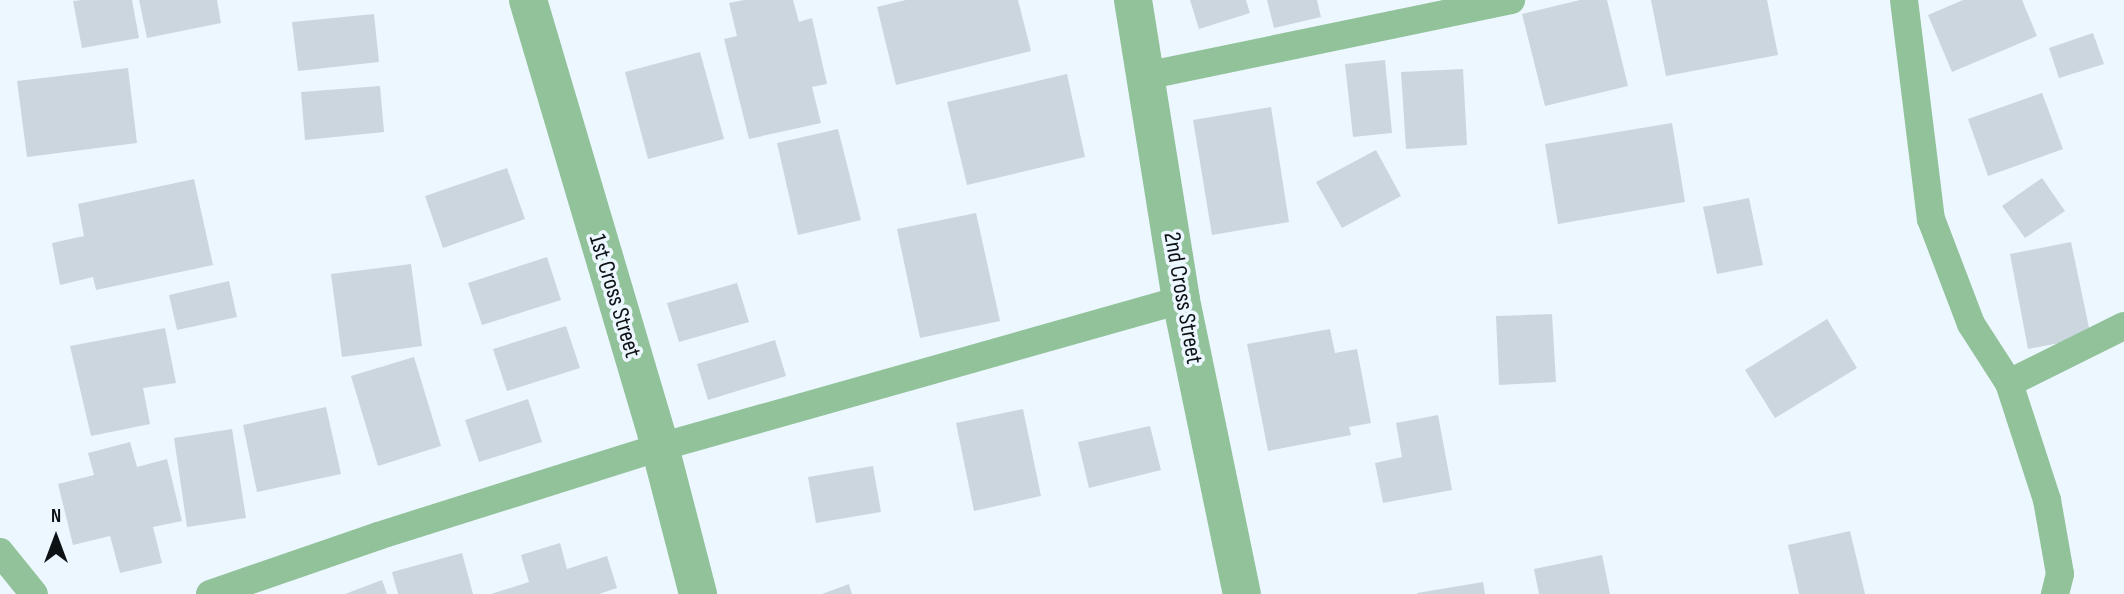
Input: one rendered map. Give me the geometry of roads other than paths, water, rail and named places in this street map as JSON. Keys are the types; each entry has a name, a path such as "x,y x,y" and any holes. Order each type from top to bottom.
{"street":[{"name":"1st Cross Street","path":"528,0 660,447 698,594"},
{"name":"2nd Cross Street","path":"1133,0 1181,299 1242,594"}],"lane":[{"path":"1145,76 1511,0"},
{"path":"1904,0 1931,219 1971,324 2009,383 2047,500 2060,574 2055,594"},
{"path":"210,594 378,536 660,447 1181,299"},
{"path":"2009,383 2124,326"},
{"path":"0,552 34,594"}]}
